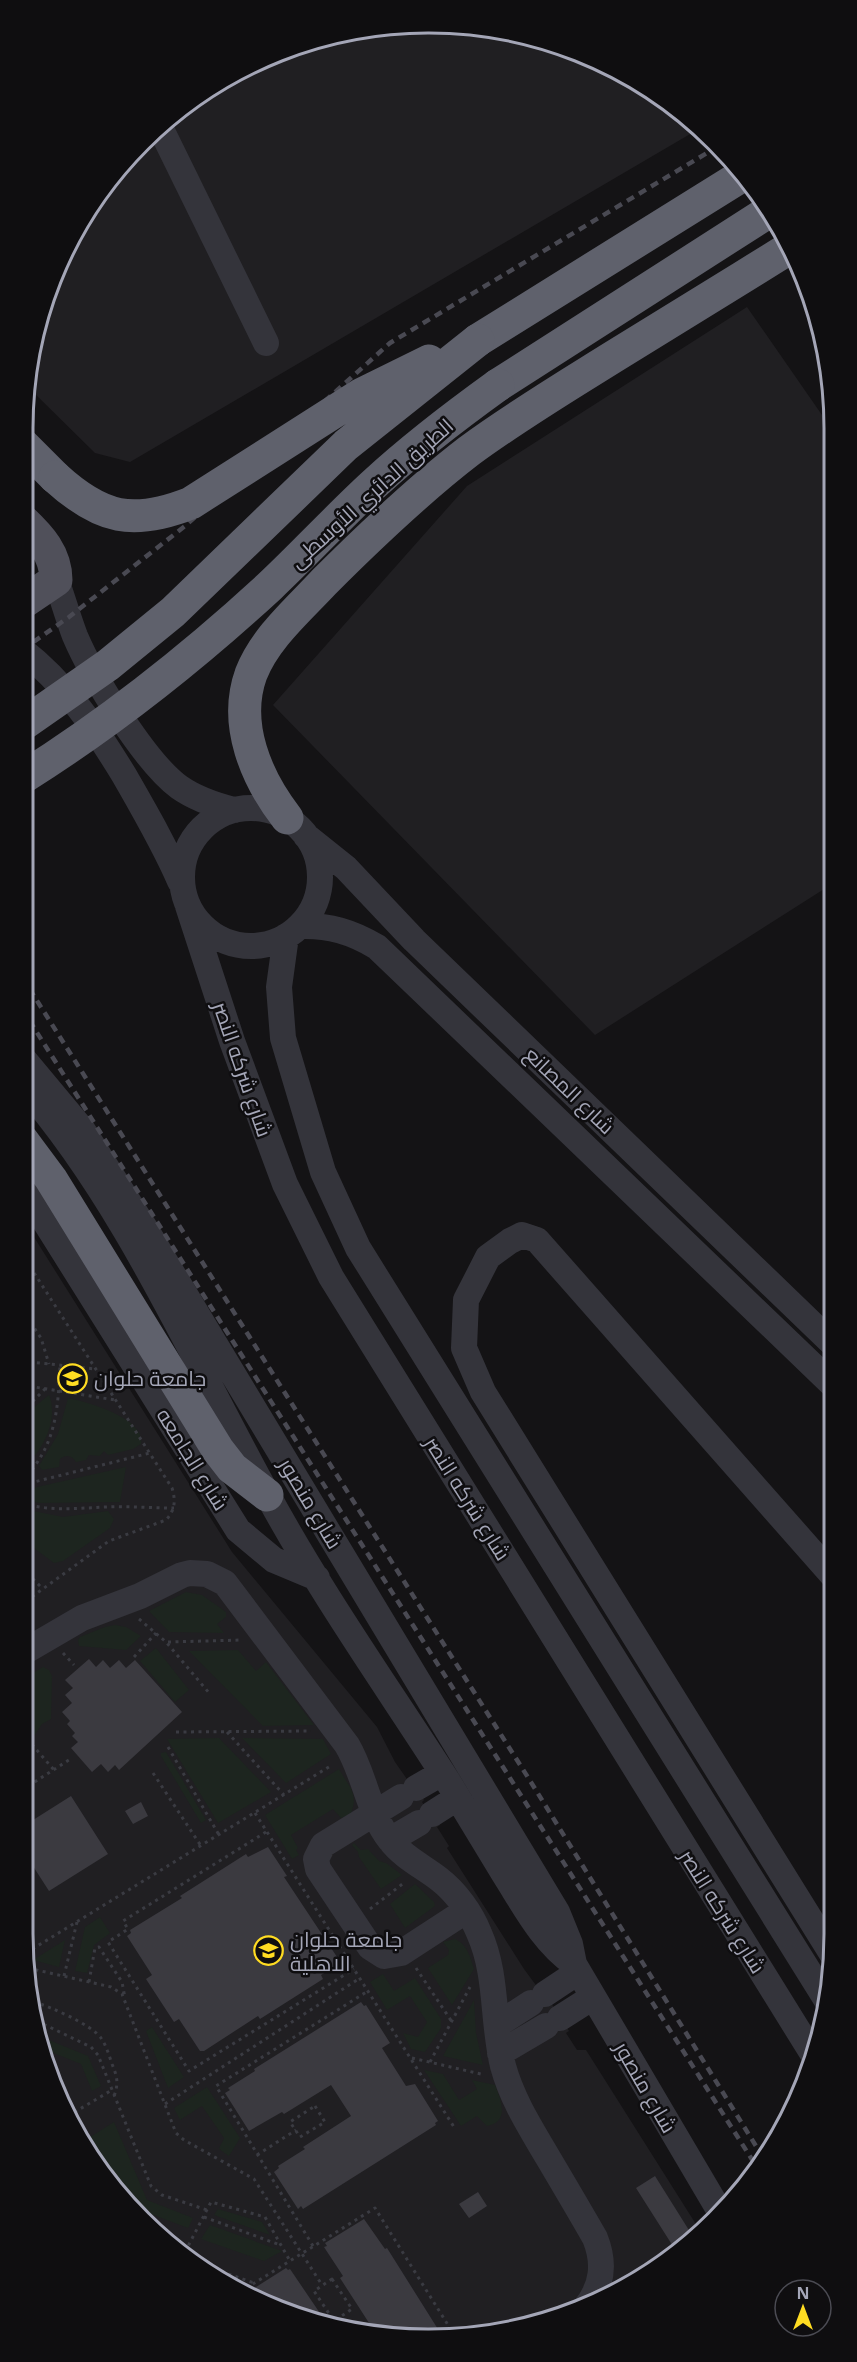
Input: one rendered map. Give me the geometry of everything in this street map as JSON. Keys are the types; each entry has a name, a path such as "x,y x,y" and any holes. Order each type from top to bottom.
{"highway":[{"path":"33,717 108,665 173,612 346,445 477,339 735,180"},
{"name":"الطريق الدائري الأوسطى","path":"33,771 63,753 135,700 205,644 272,585 381,478 455,416 498,385 762,216"},
{"path":"296,827 270,796 258,774 245,725 245,700 251,674 263,651 286,622 382,525 469,451 550,395 782,252"},
{"path":"33,455 77,497 104,511 133,517 163,514 191,503 362,394 405,371 477,339"},
{"path":"33,1155 51,1179 218,1450 232,1468 267,1495"}],"main road":[{"path":"33,536 46,545 56,567 56,580 33,596"}],"street":[{"path":"164,135 266,343"},
{"path":"56,580 81,649 113,704 162,772 187,791 214,805 234,810"},
{"path":"33,660 65,691 98,732 149,817 180,881 188,906 203,927 224,941 249,946 262,945 293,931 314,906 320,882 317,858 296,827 261,809 234,810 221,814 199,831 185,854 180,881"},
{"name":"شارع المصانع","path":"296,827 346,868 414,940 824,1335"},
{"name":"شارع شركه النصر","path":"188,906 232,1041 285,1184 331,1277 808,2046"},
{"name":"شارع المصانع","path":"293,931 318,926 339,929 359,936 377,947 824,1376"},
{"name":"شارع شركه النصر","path":"293,931 279,987 283,1038 323,1172 345,1223 358,1248 820,1990"},
{"name":"شارع منصور","path":"33,1070 82,1129 140,1218 557,1912 570,1944 576,1968 716,2205"},
{"name":"شارع منصور","path":"33,1098 66,1139 130,1239 267,1495 317,1578 537,1927 559,1953 576,1968"},
{"name":"شارع الجامعه","path":"33,1203 238,1530 274,1560 317,1578"},
{"path":"824,1566 537,1240 522,1235 488,1257 466,1300 464,1348 483,1392 824,1941"},
{"path":"721,1275 741,1256"},
{"path":"33,1647 82,1618 182,1575 199,1572 225,1583 351,1752 362,1774 375,1813 390,1840 403,1854 450,1889 478,1931 488,1955 500,2053 507,2080 524,2117 600,2249 602,2262 596,2291"},
{"path":"442,1773 323,1845 316,1859 343,1929 379,1954 390,1957 404,1950 466,1910"},
{"path":"390,1840 457,1798"},
{"path":"497,2025 538,1998 576,1968"},
{"path":"500,2053 593,1997"}],"path":[{"path":"33,1271 172,1488 175,1501 174,1508 166,1521 130,1531 109,1541 33,1596"},
{"path":"33,1327 50,1364"},
{"path":"33,1362 96,1369"},
{"path":"33,1469 51,1437 58,1409 60,1365"},
{"path":"33,1386 115,1400"},
{"path":"33,1401 46,1388"},
{"path":"33,1480 150,1453"},
{"path":"33,1506 67,1510 107,1507 174,1508"},
{"path":"33,1579 43,1589"},
{"path":"119,1603 166,1642 210,1694"},
{"path":"134,1657 156,1633"},
{"path":"166,1642 268,1639"},
{"path":"63,1653 74,1665"},
{"path":"176,1732 337,1731"},
{"path":"227,1732 284,1795"},
{"path":"33,1746 54,1770"},
{"path":"168,1747 219,1835"},
{"path":"34,1948 351,1752"},
{"path":"33,1783 72,1758"},
{"path":"153,1773 201,1846"},
{"path":"255,1813 266,1832 343,1929 354,1969 454,2127"},
{"path":"266,1832 123,1921 128,1929 108,1942 189,2072 354,1969"},
{"path":"343,1929 423,1868"},
{"path":"64,1976 77,1922"},
{"path":"88,1982 95,1948 99,1947 122,1982 125,2000 173,2129 179,2137 249,2175 258,2183 322,2285"},
{"path":"404,1950 452,2022"},
{"path":"430,2062 488,1955"},
{"path":"35,1970 117,1990 125,2000"},
{"path":"165,2104 360,1978"},
{"path":"313,2246 216,2086 368,1991"},
{"path":"40,2005 98,2034 104,2043 118,2079 114,2096"},
{"path":"44,2024 91,2047 98,2055 151,2186 162,2195 207,2210"},
{"path":"410,2058 507,2080"},
{"path":"76,2111 112,2090"},
{"path":"315,2106 325,2122 300,2137 296,2130 291,2122 315,2106"},
{"path":"258,2155 296,2130"},
{"path":"188,2247 211,2202 265,2217 290,2261"},
{"path":"250,2286 375,2208 450,2328"},
{"path":"204,2217 281,2246"},
{"path":"227,2274 254,2283"},
{"path":"331,2317 314,2290 332,2278 352,2309 338,2318"}],"shaded area":[{"path":"403,34 480,36 531,46 580,63 626,86 691,133 130,462 95,453 35,394 46,326 54,301 86,231 131,168 168,131 231,86 277,63 326,46 377,36"},
{"path":"747,307 824,417 824,889 595,1035 273,705 467,486"},
{"name":"جامعة حلوان الاهلية","path":"33,1235 232,1552 377,1727 395,1762 409,1782 412,1781 424,1800 422,1802 425,1807 427,1806 440,1825 437,1827 449,1846 447,1848 524,1969 553,2006 569,2031 566,2033 577,2050 586,2050 696,2224 669,2247 626,2276 580,2299 531,2316 480,2326 403,2328 377,2326 326,2316 277,2299 231,2276 168,2231 131,2194 100,2153 74,2108 54,2061 41,2011 34,1959"},
{"path":"49,1395 52,1404 50,1424 43,1444 33,1458 33,1408"},
{"path":"68,1398 101,1407 125,1419 140,1435 141,1444 133,1449 108,1455 104,1451 100,1456 89,1455 86,1460 76,1462 69,1456 64,1456 60,1459 59,1467 42,1470 39,1466 58,1434"},
{"path":"126,1467 120,1502 39,1503 33,1501 33,1489"},
{"path":"33,1511 63,1517 108,1511 114,1519 110,1528 63,1561 54,1563 33,1547"},
{"path":"186,1592 202,1595 226,1612 226,1617 217,1624 224,1633 169,1632 149,1611"},
{"path":"115,1625 126,1627 141,1636 126,1650 79,1646 80,1637"},
{"path":"156,1648 189,1690 175,1702 140,1661"},
{"path":"238,1650 256,1671 266,1662 314,1725 263,1726 189,1651"},
{"path":"43,1667 49,1670 52,1676 51,1719 42,1724 34,1736 33,1735 33,1673"},
{"path":"219,1738 271,1792 218,1823 167,1739"},
{"path":"242,1738 323,1739 331,1754 286,1783"},
{"path":"166,1752 206,1820 201,1823 161,1756 161,1753"},
{"path":"339,1769 354,1796 350,1815 341,1818 333,1809 291,1835 299,1855 292,1859 265,1815"},
{"path":"354,1843 361,1850 368,1849 379,1861 386,1863 402,1875 381,1889 359,1857 352,1845"},
{"path":"415,1884 434,1902 435,1906 405,1928 390,1904"},
{"path":"100,1917 110,1933 94,1945 87,1973 75,1971 85,1927"},
{"path":"455,1939 466,1948 474,1969 452,2005 428,1968 448,1955 449,1950 443,1942"},
{"path":"65,1940 59,1967 34,1959"},
{"path":"383,1974 394,1991 415,1978 441,2019 441,2028 425,2052 411,2049 403,2033 418,2037 427,2022 410,1996 387,2010 370,1982"},
{"path":"474,2000 476,2033 483,2065 443,2056"},
{"path":"152,2027 184,2077 168,2088 146,2031"},
{"path":"47,2039 88,2056 101,2086 92,2091 81,2064 51,2052"},
{"path":"424,2070 443,2074 459,2100 477,2089 472,2080 495,2085 502,2110 499,2120 487,2126 477,2116 461,2126"},
{"path":"207,2087 240,2138 229,2156 219,2149 224,2138 202,2106 180,2120 174,2108"},
{"path":"114,2122 147,2200 193,2218 188,2228 149,2213 115,2174 90,2137"},
{"path":"218,2209 262,2222 270,2235 214,2215"},
{"path":"210,2225 282,2251 264,2261 201,2239"}],"building":[{"path":"89,1659 96,1667 103,1660 110,1668 119,1660 126,1668 135,1660 182,1712 119,1770 115,1765 108,1772 101,1764 92,1772 71,1748 78,1742 72,1736 75,1733 67,1724 70,1721 62,1712 72,1703 65,1695 73,1688 65,1680"},
{"path":"71,1796 108,1854 49,1891 33,1866 33,1820"},
{"path":"141,1802 148,1816 133,1824 125,1811"},
{"path":"268,1847 287,1876 284,1877 341,1963 321,1975 323,1979 260,2019 258,2016 204,2051 200,2051 179,2019 174,2022 146,1979 152,1975 127,1936 131,1933 130,1930 246,1854 248,1857"},
{"path":"361,2002 364,2006 366,2005 390,2043 382,2048 406,2086 415,2084 438,2121 436,2125 303,2209 301,2206 298,2209 274,2172 279,2168 278,2166 305,2149 303,2147 351,2116 331,2085 284,2114 282,2112 249,2131 225,2093 230,2090 228,2088 255,2071 254,2069"},
{"path":"655,2176 689,2231 672,2245 636,2188"},
{"path":"478,2192 487,2206 469,2218 459,2204"},
{"path":"364,2219 385,2249 387,2248 438,2329 370,2325 340,2278 343,2276 324,2247 327,2246 325,2243"},
{"path":"286,2268 290,2269 321,2314 277,2299 254,2288"}],"railway":[{"path":"33,642 185,526 390,343 710,151"},
{"path":"33,994 529,1779 759,2150"},
{"path":"33,1026 752,2160"}],"place":[{"name":"جامعة حلوان","path":"73,1378"},
{"name":"جامعة حلوان الاهلية","path":"269,1951"}]}
